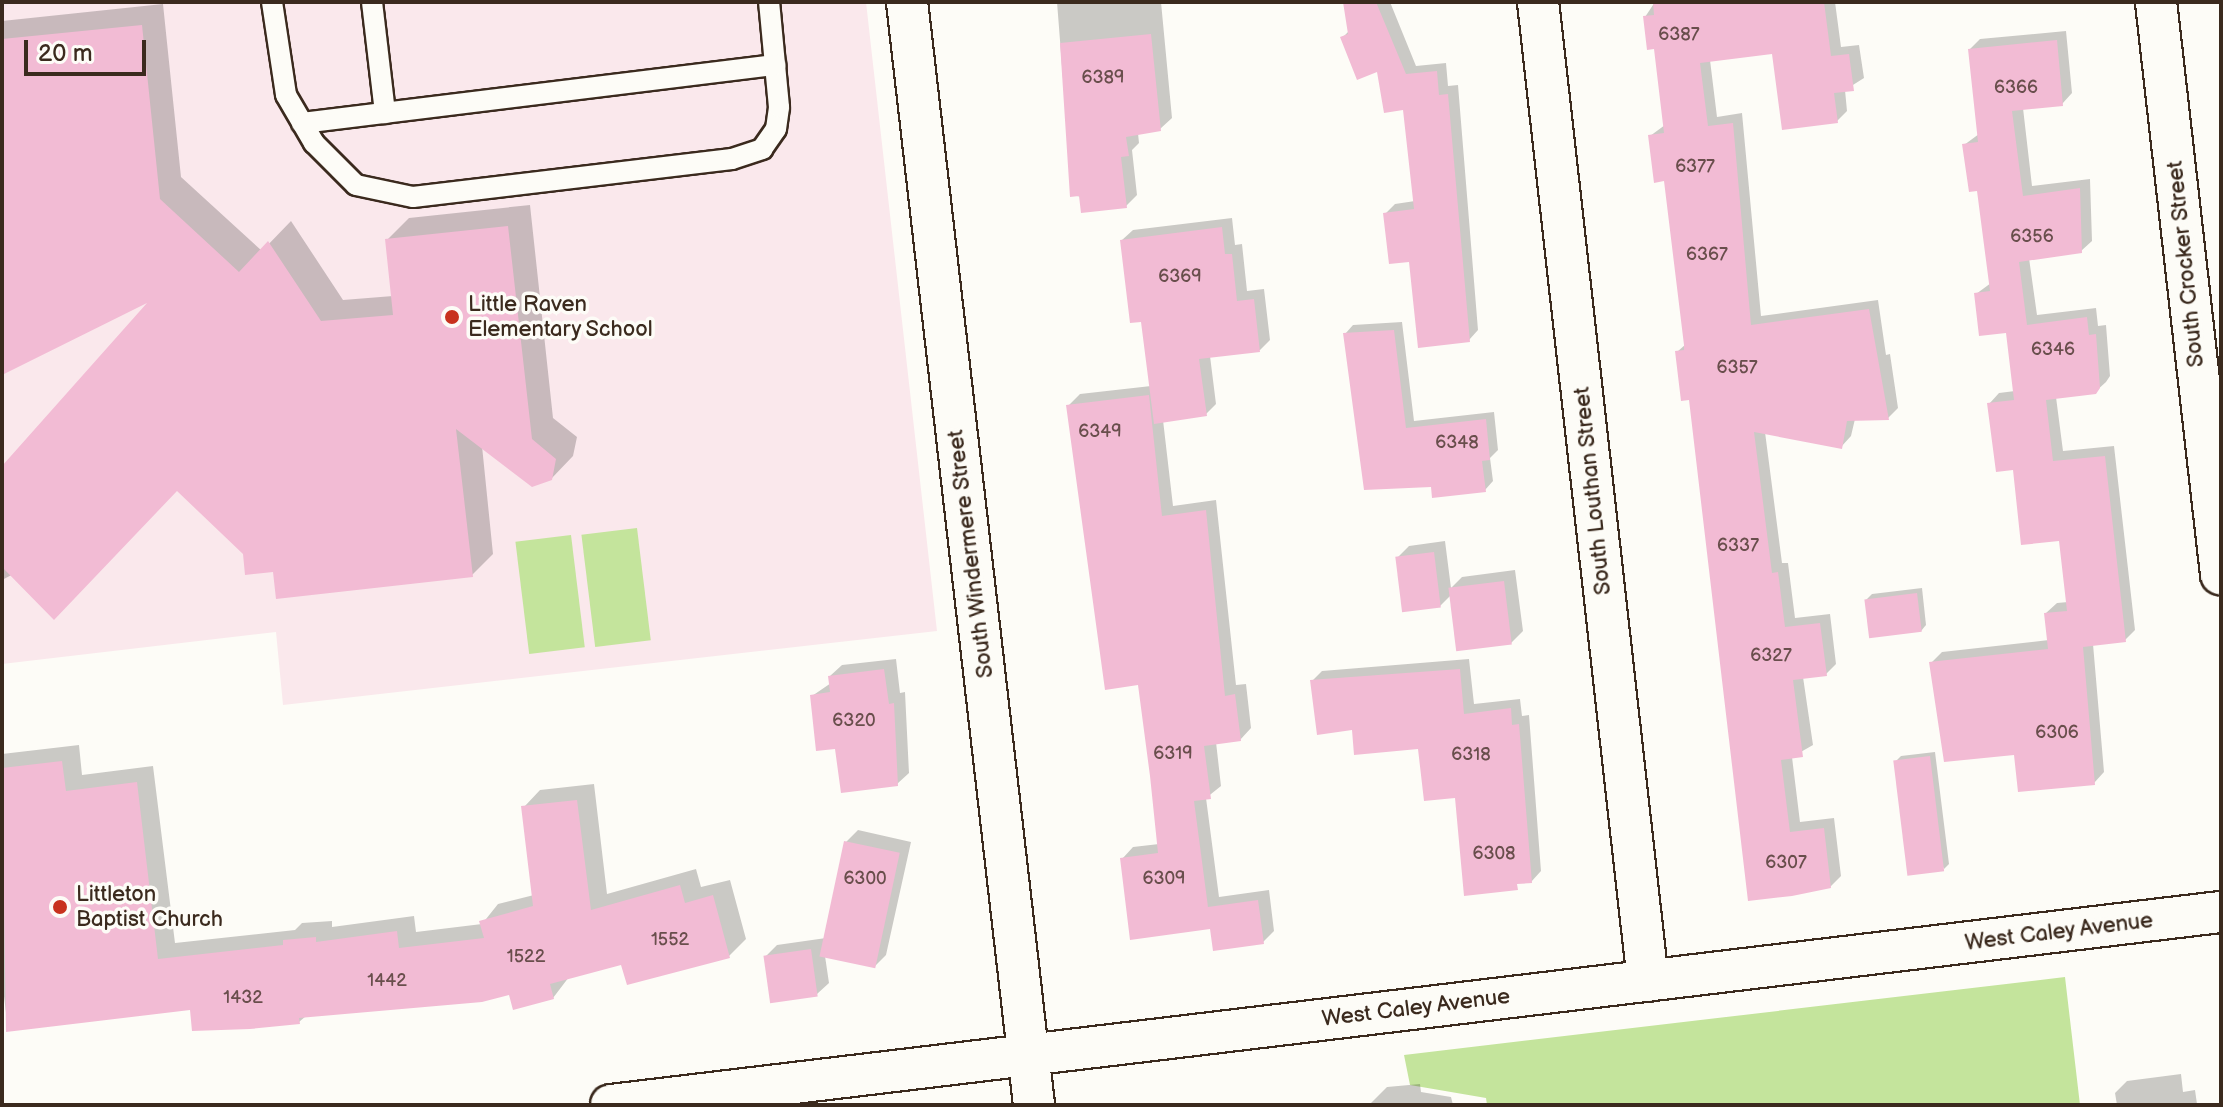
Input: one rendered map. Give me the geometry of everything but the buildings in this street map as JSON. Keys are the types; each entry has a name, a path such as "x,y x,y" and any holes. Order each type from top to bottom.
{"street":[{"name":"South Windermere Street","path":"907,2 1034,1105"},
{"name":"South Louthan Street","path":"1538,2 1648,981"},
{"name":"South Crocker Street","path":"2156,2 2221,574"},
{"name":"West Caley Avenue","path":"611,1105 2221,912"}],"lane":[{"path":"272,2 286,95 314,143 356,185 413,197 732,159 762,149 776,129 775,65 769,2"},
{"path":"372,2 385,113"},
{"path":"302,123 775,65"}],"shaded area":[{"name":"Little Raven Elementary School","path":"2,2 866,2 937,631 283,705 276,632 2,664"}],"green space":[{"path":"637,528 651,640 595,647 581,535"},
{"path":"571,535 585,647 529,654 515,542"},
{"path":"2065,977 2080,1105 1487,1105 1486,1098 1410,1085 1404,1055"}],"place":[{"name":"Little Raven Elementary School","path":"452,317"},
{"name":"Littleton Baptist Church","path":"60,907"}]}
